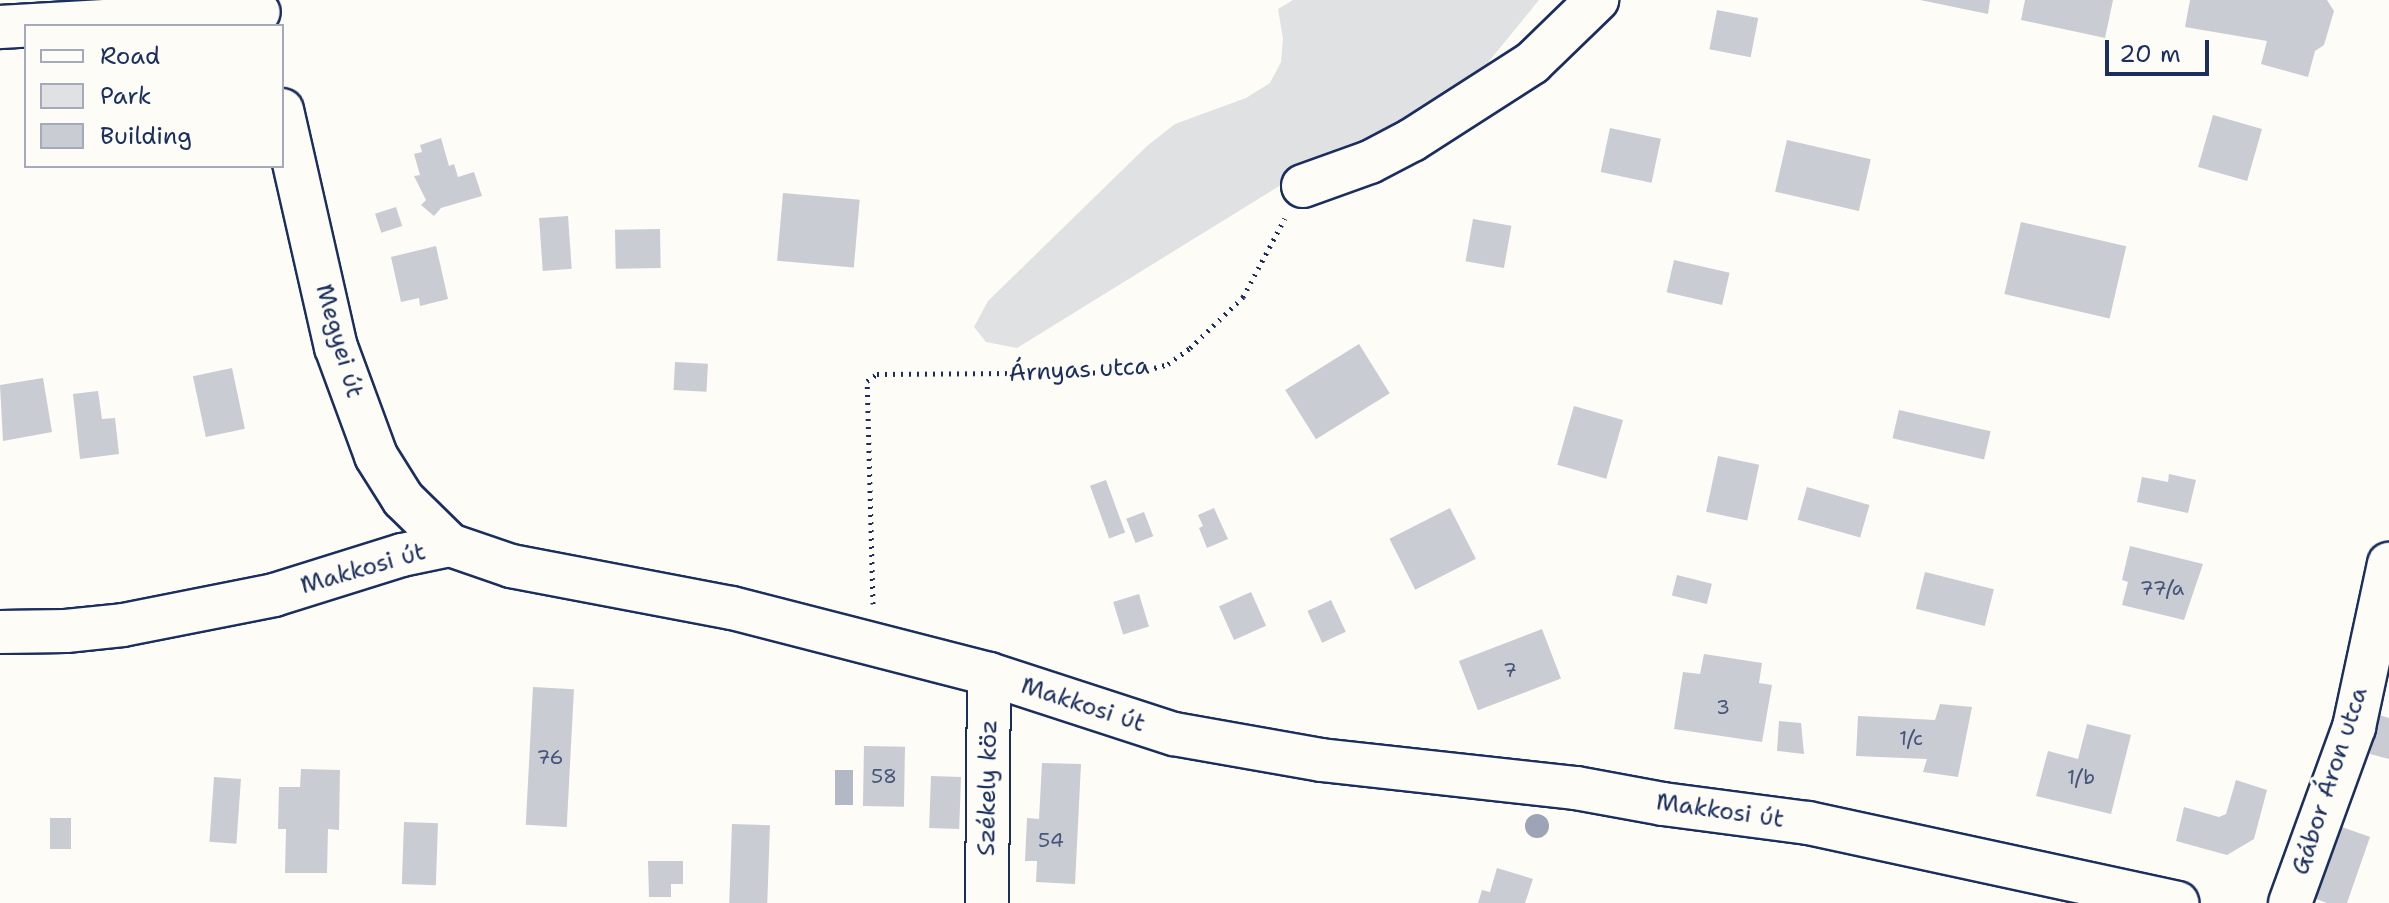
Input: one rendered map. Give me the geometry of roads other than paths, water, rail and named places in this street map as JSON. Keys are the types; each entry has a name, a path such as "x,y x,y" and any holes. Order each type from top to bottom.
{"street":[{"path":"1303,186 1370,162 1412,140 1532,63 1597,0"},
{"path":"56,24 259,13"},
{"path":"0,27 24,26"},
{"name":"Megyei út","path":"284,119 336,347 376,456 403,499 450,545"},
{"name":"Makkosi út","path":"0,632 66,631 123,625 274,595 402,555 450,545 511,566 732,608 989,674 1174,734 1321,760 1576,788 1663,804 1808,823 2177,903"},
{"name":"Gábor Áron utca","path":"2290,903 2354,727 2389,564"},
{"name":"Székely köz","path":"987,903 989,674"}]}
